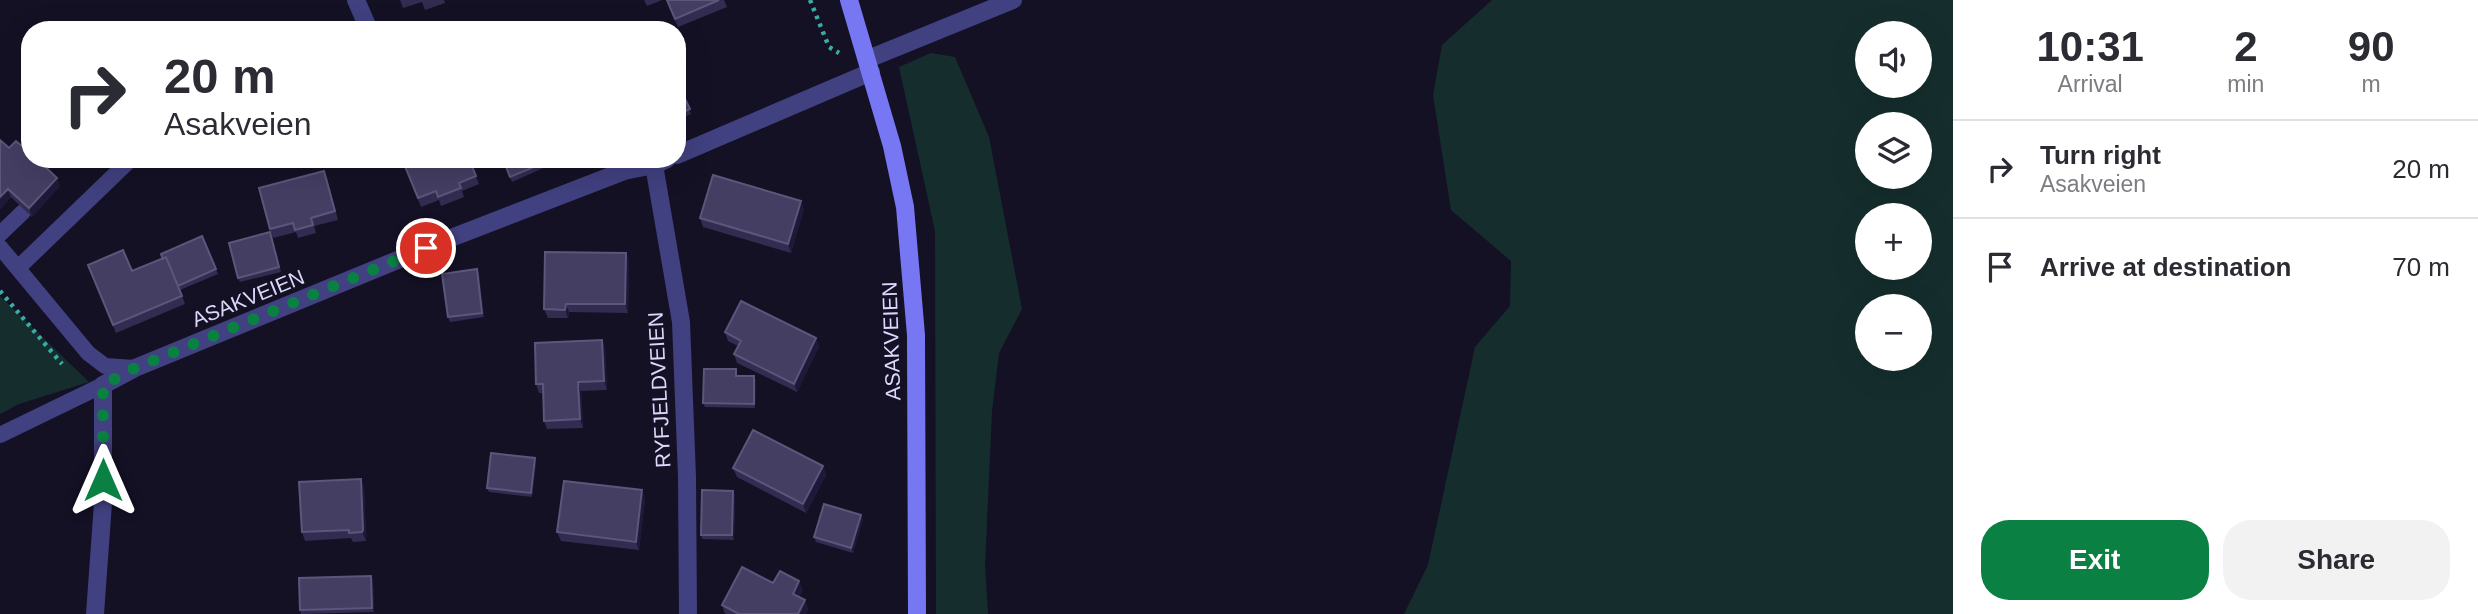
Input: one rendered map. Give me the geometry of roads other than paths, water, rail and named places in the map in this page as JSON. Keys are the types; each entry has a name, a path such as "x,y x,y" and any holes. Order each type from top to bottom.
{"main road":[{"name":"ASAKVEIEN","path":"849,0 892,146 905,207 916,335 917,614"}],"street":[{"path":"356,0 365,21"},
{"path":"686,151 1013,0"},
{"name":"ASAKVEIEN","path":"96,388 135,368 463,233 611,168"},
{"name":"RYFJELDVEIEN","path":"661,168 681,322 687,477 688,614"},
{"path":"94,614 103,503 96,388"}],"lane":[{"path":"19,268 122,168"},
{"path":"0,234 23,212"},
{"path":"0,247 88,353 105,366 135,368"},
{"path":"0,435 96,388"}]}
